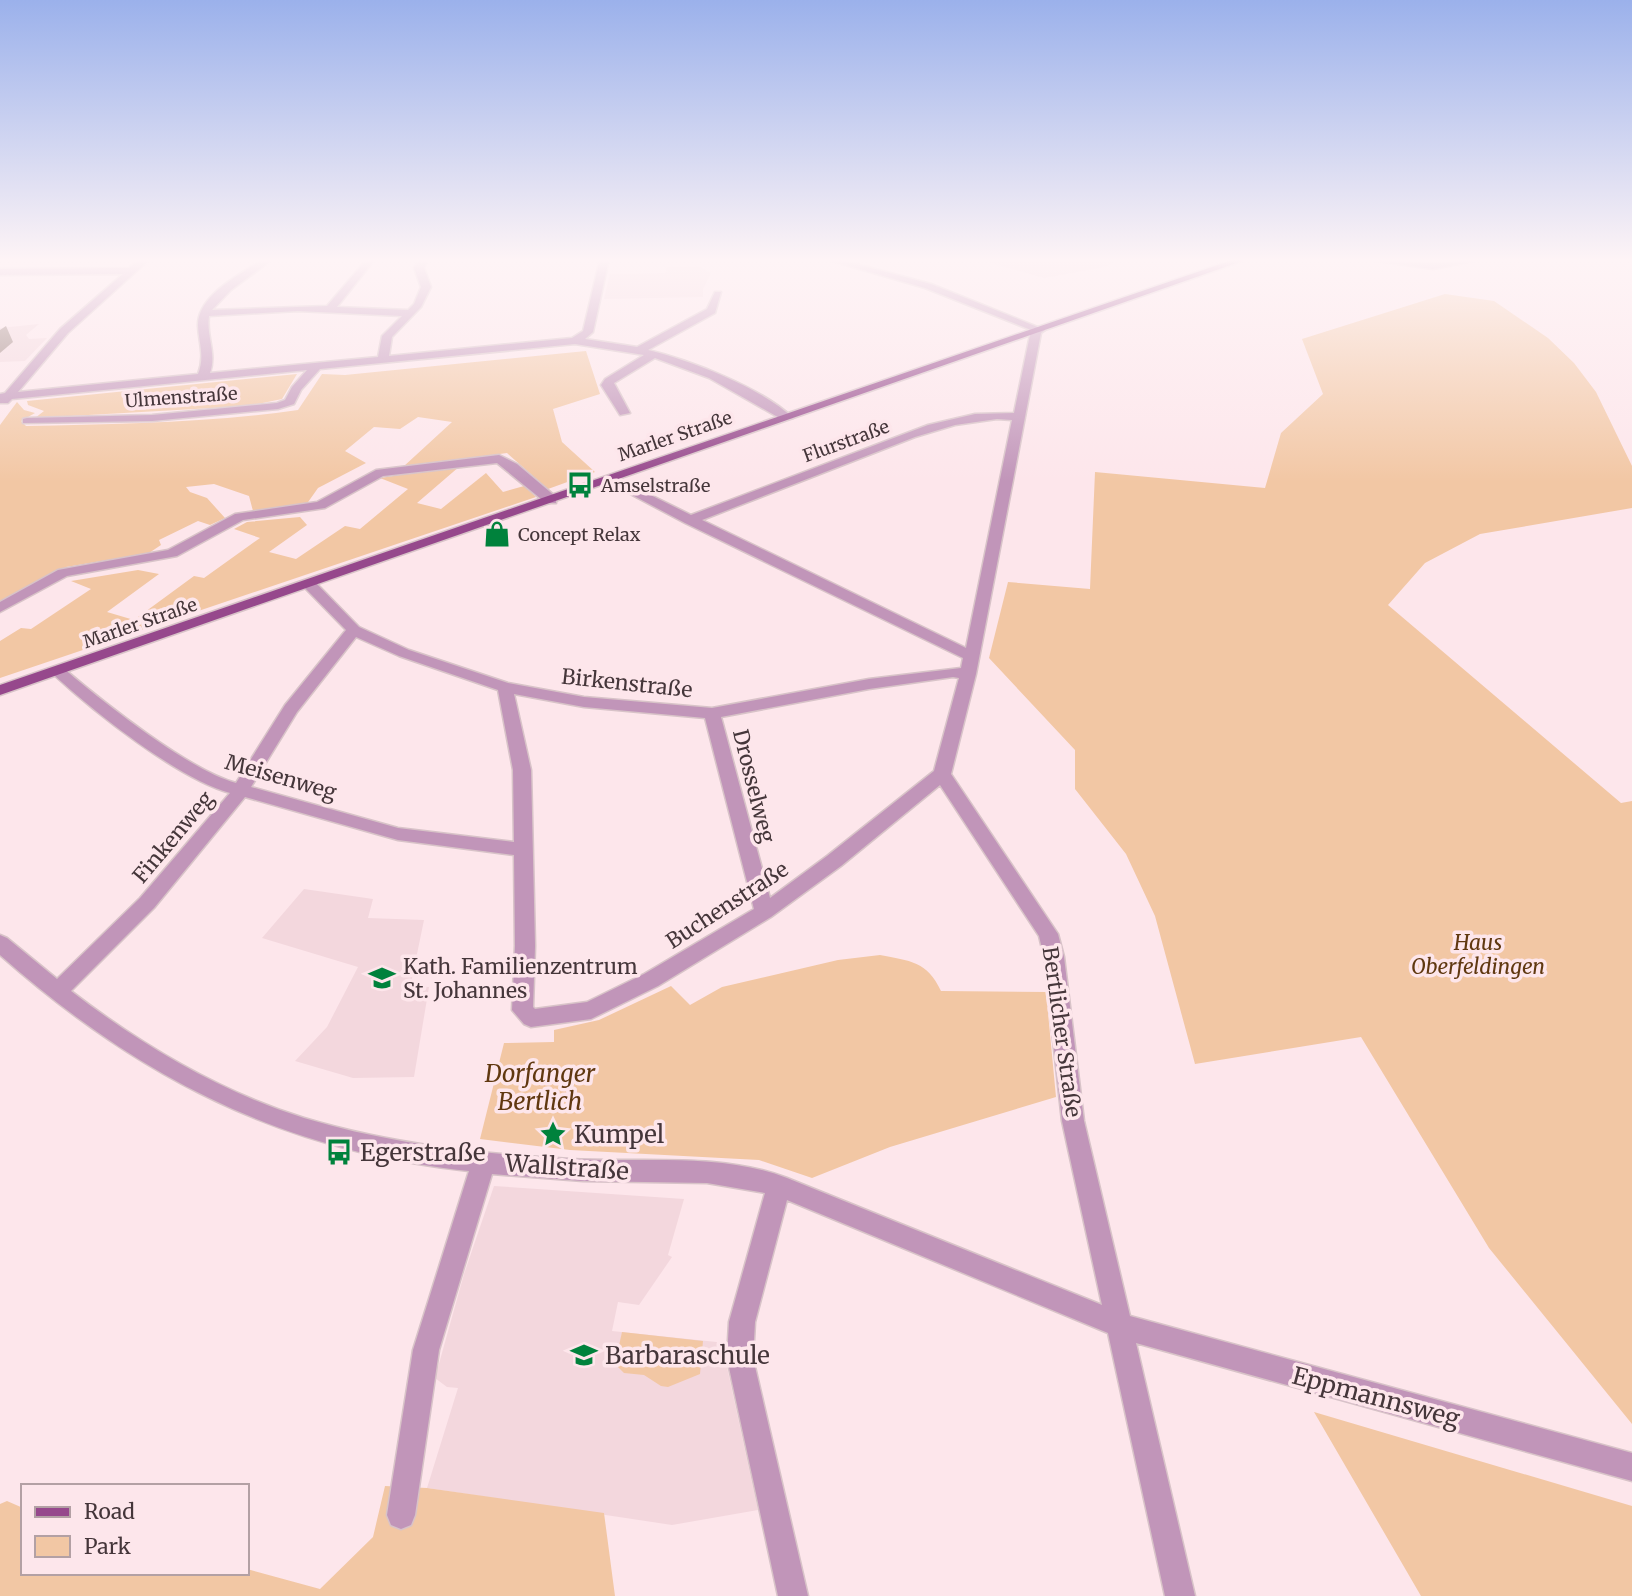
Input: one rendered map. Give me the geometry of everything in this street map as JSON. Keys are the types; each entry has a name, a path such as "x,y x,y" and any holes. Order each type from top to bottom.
{"main road":[{"name":"Marler Straße","path":"0,690 1028,333"}],"street":[{"path":"0,406 4,396 62,333"},
{"path":"203,377 210,360 206,333"},
{"path":"383,359 390,333"},
{"path":"575,341 586,333"},
{"path":"589,333 597,342"},
{"path":"639,349 671,333"},
{"path":"942,774 970,665 1018,417 1037,333"},
{"path":"4,396 575,341 639,349 721,377 788,418"},
{"path":"624,412 607,385 609,380 653,354"},
{"name":"Ulmenstraße","path":"27,421 152,418 278,406 290,402 296,388 317,366"},
{"name":"Flurstraße","path":"690,520 758,491 944,426 989,416 1018,417"},
{"path":"0,608 63,573 172,553 240,516 320,505 371,477 389,471 499,458 505,460 551,500"},
{"path":"610,480 970,665"},
{"name":"Birkenstraße","path":"309,584 354,630 415,657 505,687 584,702 712,713 869,684 953,672 970,665"},
{"name":"Finkenweg","path":"58,991 147,903 234,800 290,709 354,630"},
{"name":"Meisenweg","path":"58,671 84,694 200,775 239,790 398,834 524,850"},
{"path":"505,687 522,770 524,850"},
{"name":"Drosselweg","path":"712,713 764,912"},
{"name":"Buchenstraße","path":"524,850 525,946 522,1010 531,1018 591,1010 652,980 764,912 835,861 942,774"},
{"name":"Bertlicher Straße","path":"942,774 1048,933 1055,957 1073,1121 1180,1596"},
{"name":"Wallstraße","path":"0,943 100,1024 221,1093 302,1127 395,1148 484,1162 566,1170 728,1174 779,1186 1121,1326"},
{"path":"401,1515 415,1403 426,1350 484,1162"},
{"path":"779,1186 741,1322 740,1358 793,1596"},
{"name":"Eppmannsweg","path":"1121,1326 1632,1467"}],"shaded area":[{"path":"0,333 28,333 29,339 47,338 25,361 0,362"},
{"name":"Kath. Familienzentrum St. Johannes","path":"304,889 373,899 368,918 424,920 410,988 429,987 414,1077 353,1078 295,1061 327,1027 358,967 262,938"},
{"name":"Barbaraschule","path":"494,1186 684,1199 668,1255 672,1257 639,1305 618,1302 612,1331 726,1343 727,1367 758,1510 672,1525 427,1488 458,1388 447,1387 435,1378 464,1274"}],"green space":[{"name":"Haus Oberfeldingen","path":"1320,333 1541,333 1574,363 1596,392 1632,466 1632,508 1480,534 1425,563 1388,605 1621,803 1632,801 1632,1424 1489,1248 1361,1037 1195,1064 1155,916 1126,854 1075,789 1075,750 989,658 1008,582 1090,589 1095,472 1265,488 1281,433 1323,394 1302,339"},
{"path":"586,351 600,394 553,409 562,442 595,472 548,489 507,453 403,467 452,422 418,417 400,429 374,427 345,451 366,463 318,488 306,505 253,511 249,496 214,484 186,487 190,492 207,498 225,518 210,525 198,521 159,540 161,545 149,553 66,567 0,602 0,425 17,402 24,410 35,413 21,421 26,426 230,418 298,410 322,374 345,375"},
{"path":"297,374 282,399 248,406 35,418 44,411 28,405 27,401"},
{"path":"460,466 417,503 441,509 486,473 503,492 524,486 536,497 0,678 0,641 21,628 31,629 91,589 71,581 138,570 159,574 107,612 134,620 194,576 204,578 260,538 234,529 247,522 300,517 307,525 269,552 296,559 345,526 360,529 408,489 380,478"},
{"name":"Dorfanger Bertlich","path":"880,955 909,961 923,968 936,981 941,991 1046,992 1056,1097 890,1147 812,1178 759,1160 570,1150 480,1139 504,1043 554,1042 554,1030 599,1020 671,986 690,1005 722,987 838,960"},
{"path":"622,1332 703,1341 700,1374 668,1387 661,1386 644,1375 624,1373 617,1366 616,1359"},
{"path":"1314,1412 1632,1506 1632,1596 1421,1596"},
{"path":"385,1486 427,1488 604,1513 615,1596 0,1596 0,1504 7,1501 21,1507 21,1575 248,1575 248,1569 320,1589 373,1537"}],"place":[{"name":"Amselstraße","path":"580,485"},
{"name":"Concept Relax","path":"497,534"},
{"name":"Kath. Familienzentrum St. Johannes","path":"382,978"},
{"name":"Kumpel","path":"553,1134"},
{"name":"Egerstraße","path":"339,1152"},
{"name":"Barbaraschule","path":"584,1355"}]}
